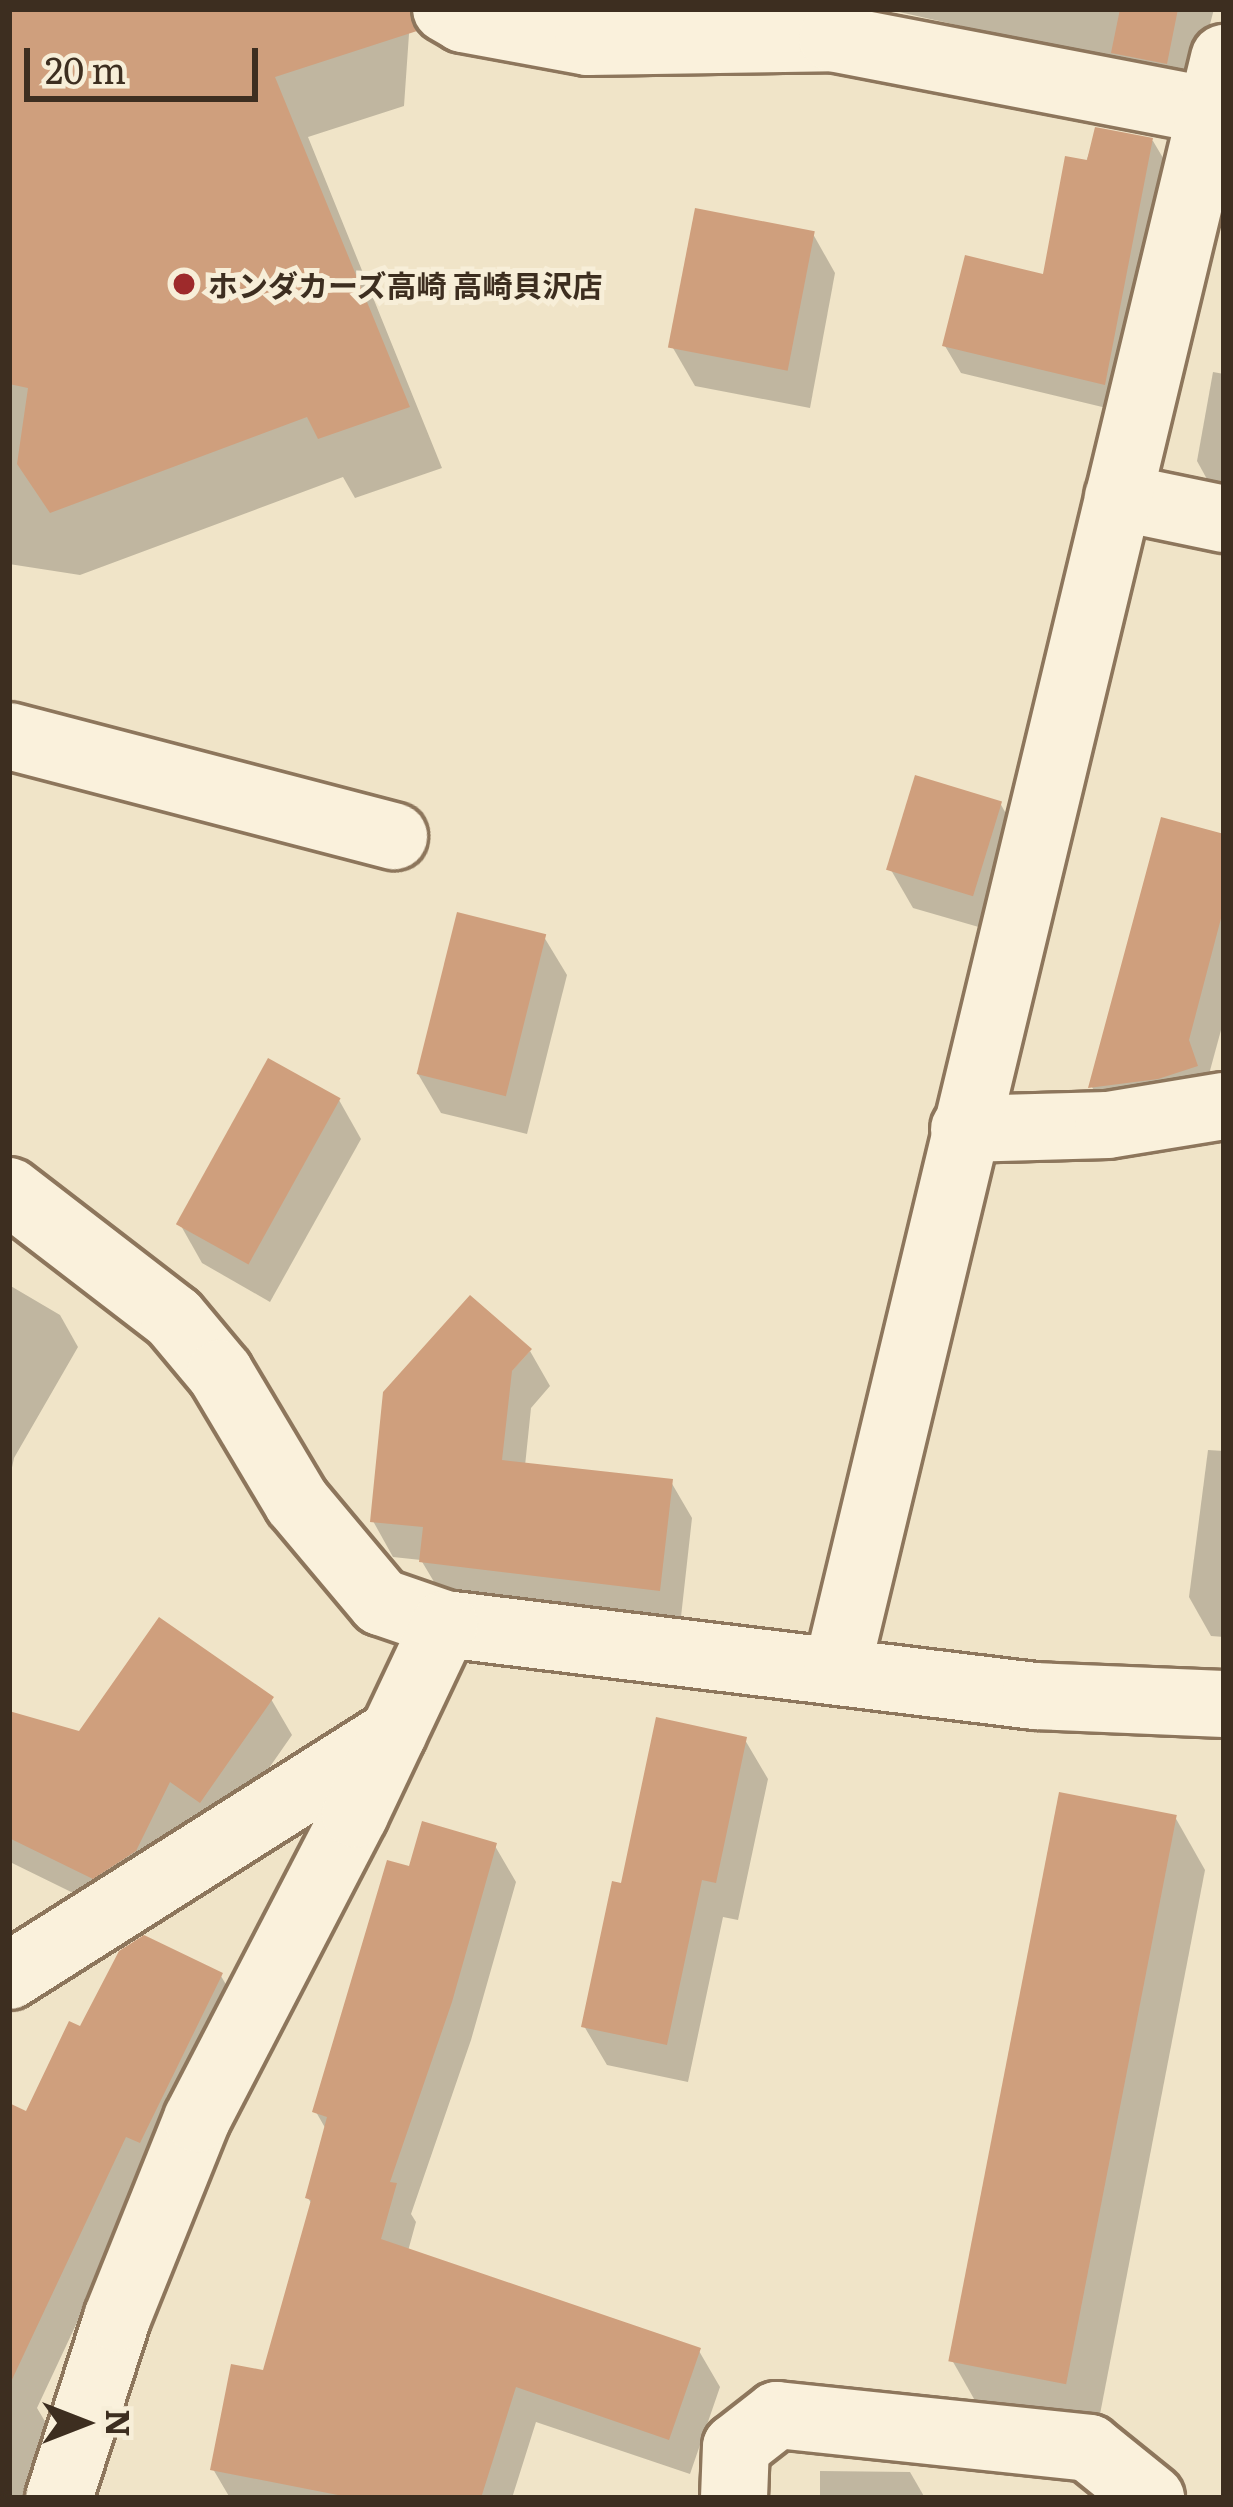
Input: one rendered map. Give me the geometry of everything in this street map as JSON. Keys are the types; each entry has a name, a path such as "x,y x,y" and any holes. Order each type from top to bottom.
{"street":[{"path":"446,9 463,20 588,41 832,38 1219,85 837,1669"},
{"path":"1118,497 1224,519"},
{"path":"9,736 394,836"},
{"path":"964,1129 1108,1125 1224,1106"},
{"path":"9,1191 174,1318 220,1373 297,1502 381,1602 445,1624 1035,1696 1224,1704"},
{"path":"58,2498 117,2318 197,2119 445,1624"},
{"path":"9,1976 394,1733"},
{"path":"734,2498 736,2447 777,2415 1089,2448 1151,2498"}],"building":[{"name":"ホンダカーズ高崎 高崎貝沢店","path":"9,9 409,9 417,31 275,77 410,407 318,439 307,417 50,513 17,464 28,388 9,384"},
{"path":"1120,9 1178,9 1167,64 1111,53"},
{"path":"1095,127 1153,138 1105,385 942,346 965,255 1043,274 1065,156 1087,160"},
{"path":"695,208 815,231 788,371 668,347"},
{"path":"915,775 1002,802 973,896 886,870"},
{"path":"1161,817 1224,834 1224,907 1189,1040 1198,1066 1158,1079 1088,1088"},
{"path":"457,912 546,934 506,1096 417,1074"},
{"path":"268,1058 341,1098 248,1264 176,1224"},
{"path":"470,1295 532,1349 512,1371 502,1460 673,1479 660,1591 419,1562 423,1527 370,1522 383,1392"},
{"path":"159,1617 274,1697 200,1803 170,1782 136,1851 93,1879 9,1838 9,1711 79,1731"},
{"path":"656,1717 747,1737 716,1883 702,1880 667,2045 581,2027 612,1881 621,1883"},
{"path":"1059,1792 1177,1815 1066,2384 948,2361"},
{"path":"422,1821 497,1843 452,2002 390,2182 397,2183 381,2239 701,2348 669,2440 516,2387 481,2498 353,2498 210,2470 231,2364 263,2370 311,2200 305,2198 327,2117 312,2112 387,1860 409,1866"},
{"path":"144,1935 223,1973 140,2143 126,2137 9,2386 9,2103 26,2111 69,2021 80,2026 119,1951"}],"place":[{"name":"ホンダカーズ高崎 高崎貝沢店","path":"184,284"}]}
